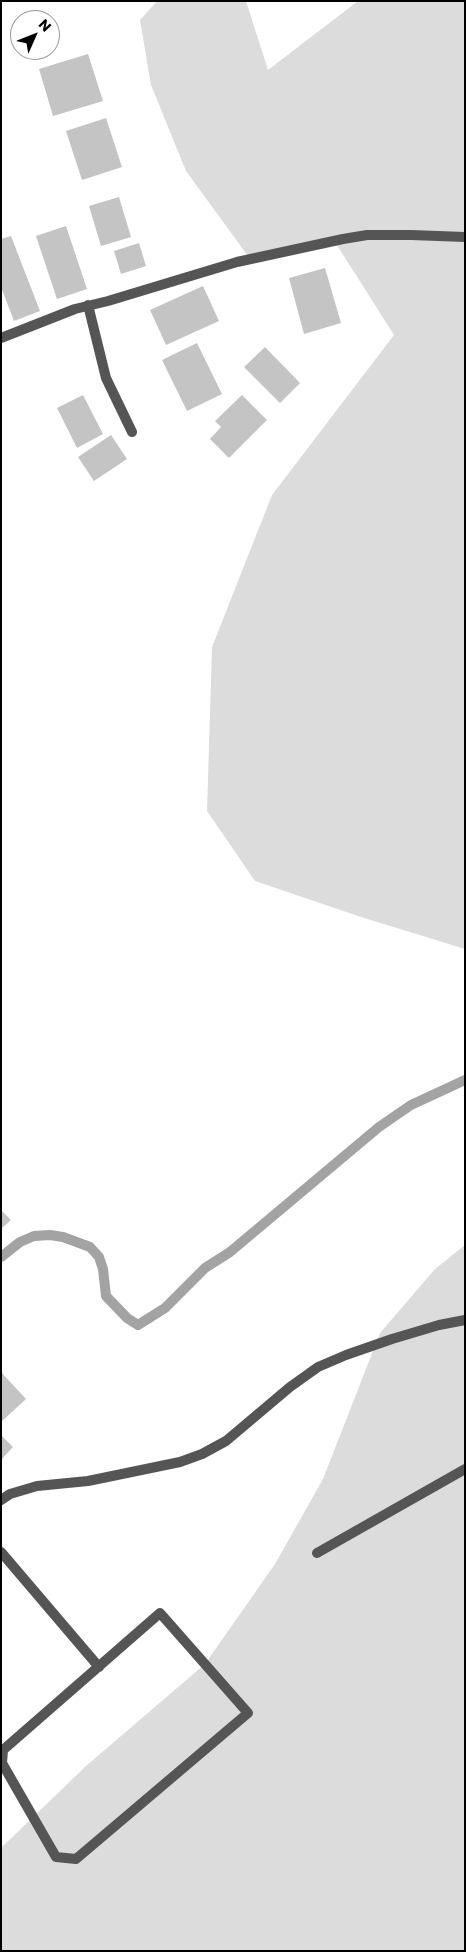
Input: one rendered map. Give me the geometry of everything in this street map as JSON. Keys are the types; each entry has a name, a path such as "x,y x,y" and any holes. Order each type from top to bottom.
{"street":[{"path":"1,338 88,305 237,262 344,239 368,236 465,237"},
{"path":"88,305 106,378 132,432"},
{"path":"1,1500 10,1494 36,1486 88,1481 180,1462 202,1454 226,1441 290,1387 318,1367 392,1339 439,1325 465,1320"},
{"path":"317,1553 465,1469"},
{"path":"1,1552 99,1667"},
{"path":"160,1613 248,1713 76,1860 56,1857 2,1763 3,1750 99,1667 160,1613"}],"shaded area":[{"path":"157,1 246,1 268,70 358,1 465,1 465,949 361,917 255,881 207,811 212,647 272,495 394,335 335,242 248,256 186,171 151,85 140,20"},
{"path":"465,1245 465,1951 1,1951 1,1848 86,1766 205,1664 275,1564 323,1479 380,1333 435,1269"}],"building":[{"path":"88,54 103,101 53,116 39,69"},
{"path":"106,118 122,167 82,180 66,131"},
{"path":"119,197 131,237 101,246 89,206"},
{"path":"66,226 87,289 57,299 36,236"},
{"path":"11,236 40,311 14,321 1,287 1,239"},
{"path":"139,243 146,266 121,274 114,251"},
{"path":"325,268 341,323 304,334 289,278"},
{"path":"203,286 219,321 166,345 150,310"},
{"path":"197,343 222,394 187,411 162,360"},
{"path":"265,347 300,383 280,403 244,367"},
{"path":"83,395 103,434 77,448 57,408"},
{"path":"242,395 267,420 229,458 210,439 221,427 215,421"},
{"path":"111,435 127,459 94,481 78,457"},
{"path":"1,1210 11,1220 1,1229"},
{"path":"1,1372 26,1399 1,1422"},
{"path":"1,1435 13,1447 1,1460"}],"waterway":[{"path":"1,1257 20,1242 34,1236 50,1235 63,1237 90,1247 99,1257 103,1269 106,1296 127,1318 138,1325 165,1308 205,1268 230,1252 379,1127 411,1105 465,1080"}]}
